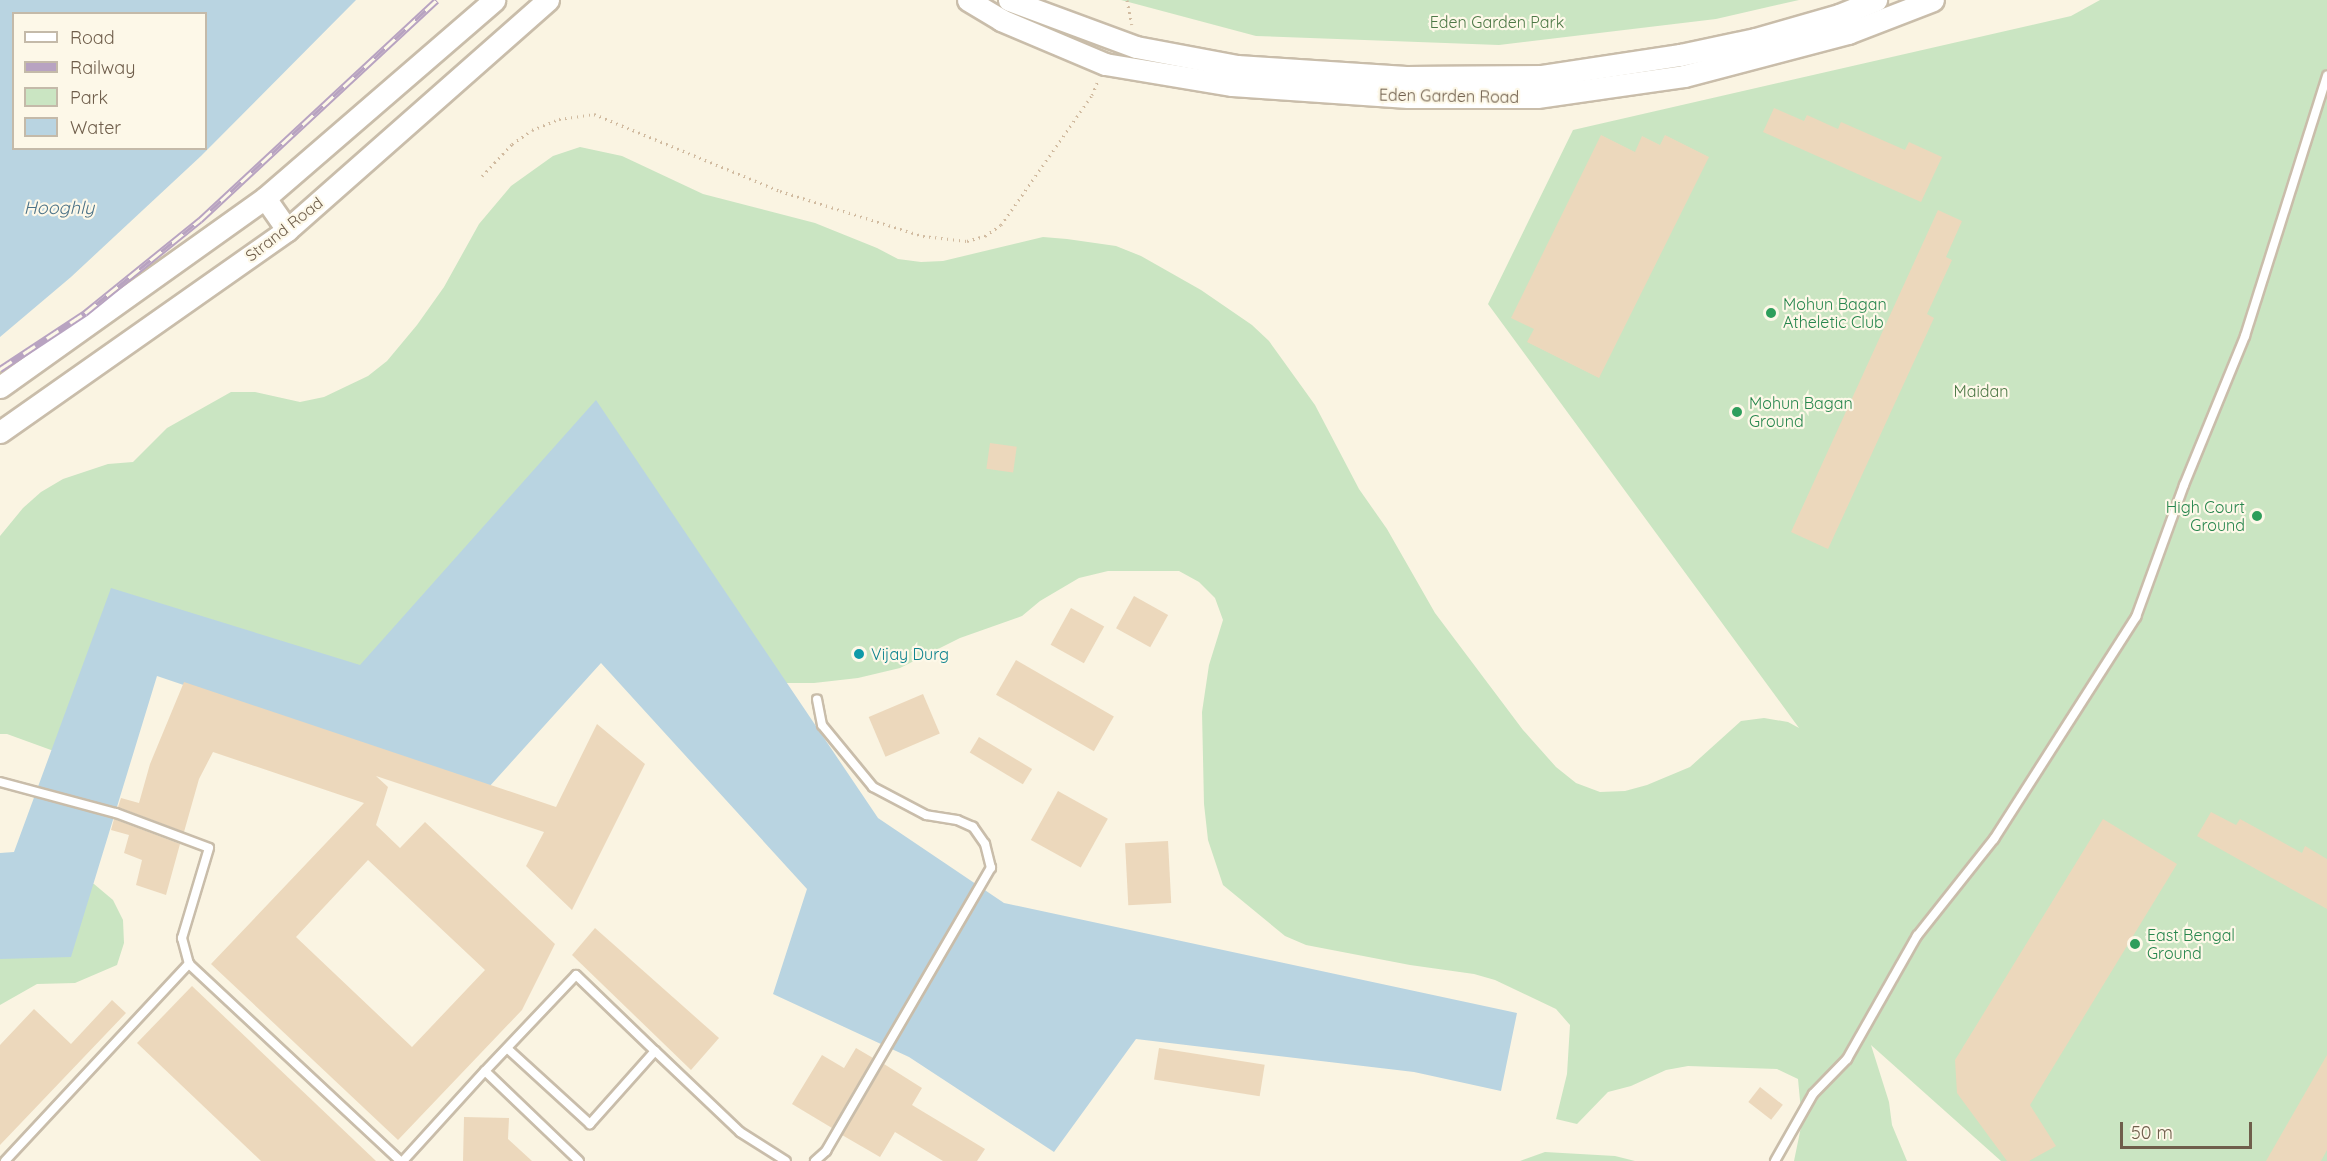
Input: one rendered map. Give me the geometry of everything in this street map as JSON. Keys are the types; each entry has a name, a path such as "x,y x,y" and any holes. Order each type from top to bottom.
{"main road":[{"path":"0,387 265,198 494,0"},
{"name":"Strand Road","path":"0,432 287,230 548,0"},
{"name":"Eden Garden Road","path":"968,0 1000,20 1105,64 1244,86 1408,97 1537,97 1684,76 1848,33 1933,0"},
{"name":"Eden Garden Road","path":"1009,0 1136,48 1237,66 1406,77 1542,76 1680,55 1755,39 1849,6 1876,0"},
{"path":"265,198 287,230"}],"lane":[{"path":"1774,1161 1813,1094 1847,1059 1917,936 1994,838 2136,617 2184,485 2244,336 2327,76"},
{"path":"815,1161 826,1151 991,868 985,844 974,827 957,820 926,815 873,787 822,725 817,699"},
{"path":"0,782 116,813 209,848 182,938 189,964 402,1161 576,975 740,1132 786,1161"},
{"path":"5,1161 189,964"},
{"path":"508,1049 590,1125 655,1051"},
{"path":"486,1071 579,1161"}],"path":[{"path":"482,176 512,144 532,130 559,119 594,114 780,192 923,236 967,242 985,236 1001,225 1034,181 1051,152 1092,95 1105,64"}],"green space":[{"name":"Eden Garden Park","path":"1121,0 1799,0 1716,19 1499,45 1256,36"},
{"name":"Maidan","path":"2100,0 2327,0 2327,1161 2001,1161 1871,1045 1889,1102 1892,1125 1907,1161 1794,1161 1802,1122 1798,1079 1777,1069 1688,1066 1666,1070 1631,1086 1608,1092 1577,1124 1556,1119 1567,1074 1570,1025 1556,1009 1495,980 1474,974 1410,965 1306,945 1285,936 1223,885 1208,840 1204,804 1202,712 1209,665 1223,620 1215,598 1199,582 1179,571 1108,571 1079,578 1040,601 1022,616 960,638 900,668 858,678 814,683 747,683 644,633 536,687 161,652 73,751 51,750 7,734 0,734 0,536 23,508 41,492 63,479 108,464 133,462 167,428 231,392 255,392 300,402 324,397 368,376 387,361 417,325 444,287 479,224 511,186 553,156 580,147 622,156 703,194 815,223 898,259 921,262 943,261 1043,237 1067,239 1116,246 1141,256 1201,290 1252,325 1269,341 1315,405 1359,489 1387,529 1435,613 1523,730 1556,767 1576,783 1600,792 1625,791 1647,785 1690,767 1741,721 1764,718 1788,722 1799,728 1488,304 1573,130 2071,16"},
{"path":"0,872 48,872 94,884 113,900 123,920 124,943 117,965 75,983 37,984 0,1005"},
{"path":"1545,1152 1615,1156 1635,1161 1520,1161"}],"water":[{"name":"Hooghly","path":"0,0 356,0 207,150 207,12 12,12 12,150 207,150 71,277 0,337"},
{"path":"596,400 878,818 1004,903 1517,1013 1501,1091 1414,1072 1136,1039 1054,1152 909,1057 773,994 807,889 601,663 488,788 157,676 71,957 0,959 0,853 14,852 111,588 360,665"}],"building":[{"path":"1774,108 1804,121 1807,115 1838,129 1841,122 1905,150 1909,142 1942,157 1921,202 1763,132"},
{"path":"1601,135 1635,152 1642,136 1660,145 1665,135 1709,157 1599,378 1527,342 1534,329 1511,318"},
{"path":"1938,210 1962,221 1946,257 1952,260 1927,314 1934,318 1828,549 1791,532"},
{"path":"990,443 1017,447 1013,473 986,469"},
{"path":"1134,596 1168,615 1150,647 1116,628"},
{"path":"1071,608 1104,626 1084,663 1051,645"},
{"path":"1016,660 1114,716 1094,751 996,695"},
{"path":"184,682 556,807 597,724 645,764 572,910 526,866 544,832 376,776 388,787 376,825 400,848 425,822 555,944 522,1010 398,1140 211,964 364,803 213,752 199,779 184,832 118,807 121,798 139,803 150,764","holes":["368,860 485,970 412,1047 296,937"]},
{"path":"923,694 940,734 885,757 869,717"},
{"path":"979,737 1032,769 1023,784 970,752"},
{"path":"1058,791 1108,819 1081,868 1031,840"},
{"path":"2211,812 2236,825 2240,819 2302,853 2305,846 2327,859 2327,909 2197,836"},
{"path":"114,819 180,844 166,895 136,885 142,860 124,853 129,835 111,830"},
{"path":"2103,819 2177,864 2030,1105 2056,1146 2029,1161 2007,1161 1957,1093 1955,1060"},
{"path":"1168,841 1171,903 1128,905 1125,843"},
{"path":"595,928 719,1038 691,1070 572,955"},
{"path":"192,986 376,1161 261,1161 137,1043"},
{"path":"112,1000 126,1013 0,1145 0,1045 34,1009 71,1044"},
{"path":"856,1048 873,1058 832,1128 792,1104 822,1055 844,1068"},
{"path":"1159,1048 1265,1065 1260,1096 1154,1080"},
{"path":"2327,1055 2327,1150 2321,1161 2266,1161"},
{"path":"884,1064 922,1088 912,1105 985,1149 977,1161 943,1161 895,1132 880,1157 842,1135"},
{"path":"1760,1087 1783,1105 1771,1120 1748,1102"},
{"path":"464,1117 509,1118 508,1139 532,1161 463,1161"}],"railway":[{"path":"0,369 85,313 200,220 437,0"}],"place":[{"name":"Mohun Bagan Atheletic Club","path":"1771,313"},
{"name":"Mohun Bagan Ground","path":"1737,412"},
{"name":"High Court Ground","path":"2257,516"},
{"name":"Vijay Durg","path":"859,654"},
{"name":"East Bengal Ground","path":"2135,944"}]}
